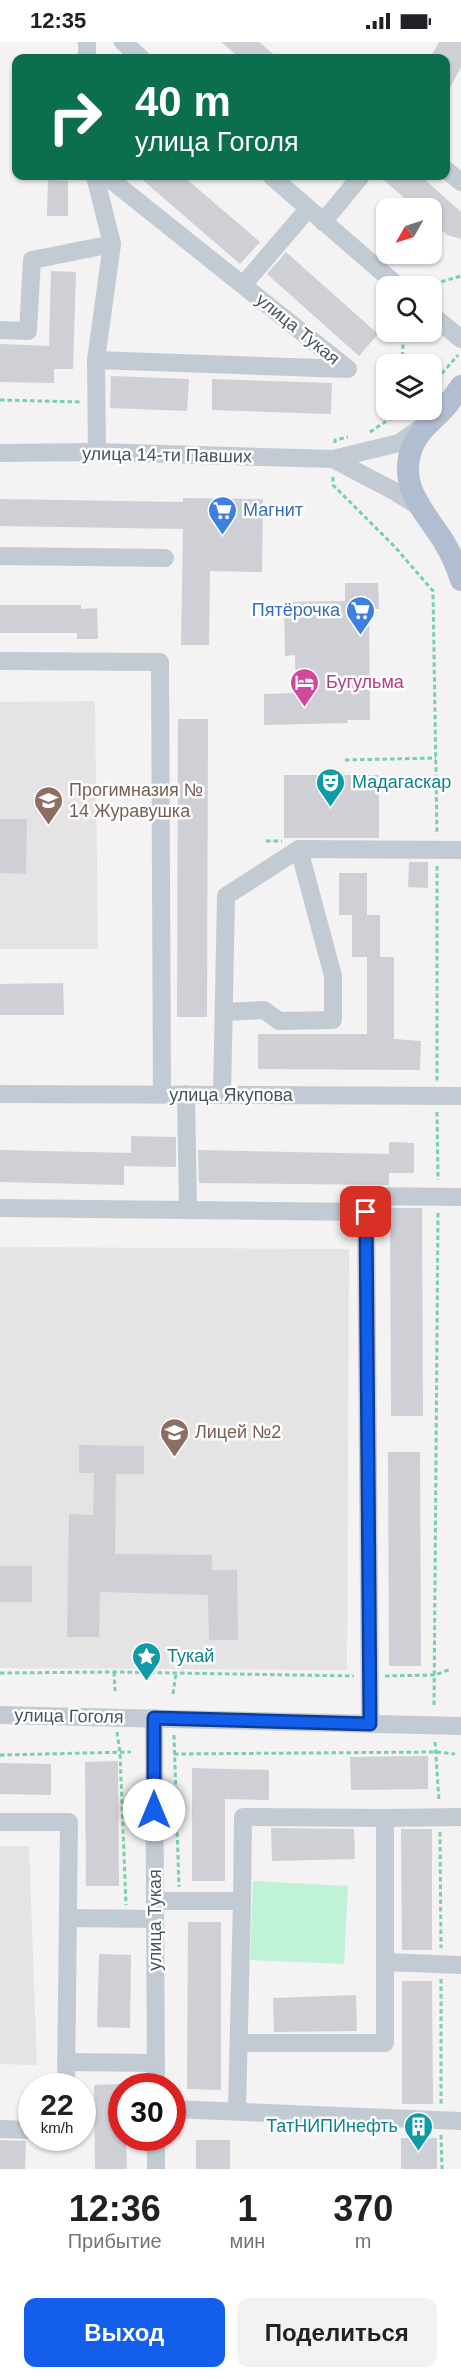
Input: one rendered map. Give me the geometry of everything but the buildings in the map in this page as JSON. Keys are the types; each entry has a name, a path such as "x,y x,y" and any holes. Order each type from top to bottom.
{"main road":[{"path":"442,414 461,386"},
{"path":"436,420 414,443 408,464 410,486 422,512 445,543 461,580"},
{"path":"422,512 438,528 461,537"}],"street":[{"path":"123,42 136,54"},
{"path":"96,180 112,244 96,360 97,452"},
{"name":"улица Тукая","path":"96,360 348,369 111,180"},
{"path":"276,180 386,276"},
{"path":"323,222 358,180"},
{"path":"243,285 308,208"},
{"path":"0,330 28,331 32,260 112,244"},
{"path":"442,323 461,339"},
{"path":"333,459 399,443 433,420"},
{"name":"улица 14-ти Павших","path":"0,453 97,452 333,459"},
{"path":"333,459 394,491 422,512"},
{"path":"0,556 165,558"},
{"path":"0,661 160,662 162,1094"},
{"path":"224,1012 264,1010 279,1021 333,1020 333,976 299,849"},
{"path":"222,1095 226,896 299,849 461,850"},
{"name":"улица Якупова","path":"0,1094 461,1096"},
{"path":"186,1094 189,1210"},
{"path":"370,1724 366,1196 461,1197"},
{"path":"0,1208 366,1212"},
{"name":"улица Гоголя","path":"0,1715 461,1726"},
{"name":"улица Тукая","path":"154,1718 156,2073"},
{"path":"237,2111 243,1817 461,1817"},
{"path":"239,2043 385,2043 385,1818"},
{"path":"0,1822 69,1822 66,2073"},
{"path":"68,1918 127,1918 179,1901 243,1901"},
{"path":"385,1962 461,1965"},
{"path":"66,2062 156,2063"},
{"path":"186,2109 461,2121"},
{"path":"0,2128 18,2129"},
{"path":"156,2151 156,2169"}],"path":[{"path":"442,282 461,276"},
{"path":"442,374 461,351"},
{"path":"0,400 95,402"},
{"path":"394,546 433,591 437,850 438,1197 435,1705"},
{"path":"345,760 436,758"},
{"path":"0,1673 114,1672 369,1676 435,1675 451,1669"},
{"path":"114,1672 116,1691"},
{"path":"173,1694 176,1673"},
{"path":"117,1731 120,1753 127,1918"},
{"path":"174,1735 179,1901"},
{"path":"0,1755 131,1752"},
{"path":"174,1754 436,1752 455,1754"}],"shaded area":[{"name":"Прогимназия № 14 Журавушка","path":"95,701 98,949 0,949 0,702"},
{"name":"Лицей №2","path":"0,1247 349,1249 347,1670 0,1668"},
{"path":"0,1846 29,1846 37,2065 0,2064"}],"green space":[{"path":"253,1881 348,1886 344,1964 250,1960"}],"place":[{"name":"Магнит","path":"222,536"},
{"name":"Пятёрочка","path":"361,636"},
{"name":"Бугульма","path":"305,708"},
{"name":"Мадагаскар","path":"331,808"},
{"name":"Прогимназия № 14 Журавушка","path":"48,826"},
{"name":"Лицей №2","path":"174,1458"},
{"name":"Тукай","path":"146,1682"},
{"name":"ТатНИПИнефть","path":"419,2152"}],"route":[{"path":"154,1810 154,1718 370,1724 366,1212"}]}
